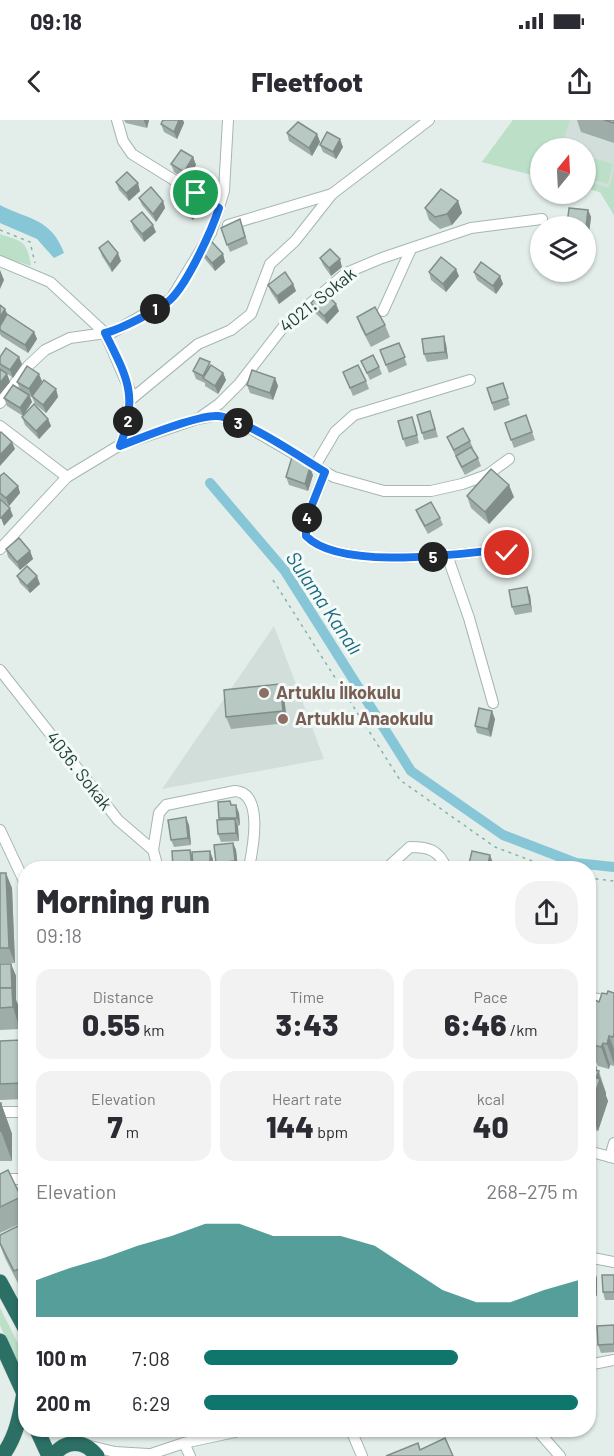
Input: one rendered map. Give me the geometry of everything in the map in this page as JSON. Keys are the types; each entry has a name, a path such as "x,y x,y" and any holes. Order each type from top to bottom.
{"highway":[{"path":"0,1282 18,1315"},
{"path":"0,1341 18,1381"},
{"path":"2,1456 18,1421"},
{"path":"40,1437 49,1456"},
{"path":"82,1437 86,1445 98,1456"},
{"path":"53,1456 65,1445 86,1445"}],"street":[{"path":"117,120 123,141 132,154 219,208"},
{"path":"0,403 28,366 45,350 70,338 105,333 124,327 171,299 211,232 219,208 224,191 228,120"},
{"path":"129,401 198,344 231,330 251,314 270,264 302,234 332,194 429,120"},
{"path":"211,232 246,217 332,194"},
{"name":"4021. Sokak","path":"197,419 219,404 239,384 271,339 331,285 361,265 471,228 530,221"},
{"path":"383,311 411,249"},
{"path":"0,261 50,282 105,333 123,369 130,391 127,426 120,446"},
{"path":"315,466 335,432 354,415 470,380"},
{"path":"0,549 68,477 120,446 197,419 217,416 241,423 325,472 361,487 409,493 462,484 487,475 509,459"},
{"path":"0,426 68,477"},
{"path":"325,472 306,520 306,536 314,545 327,551 404,559 497,550 507,553 514,567"},
{"path":"447,555 469,618 493,703"},
{"name":"4036. Sokak","path":"0,670 117,820 153,850"},
{"path":"156,861 153,850 159,813 166,805 235,791 244,792 249,796 253,809 250,861"},
{"path":"0,830 18,868"},
{"path":"394,861 410,847 426,847 441,855 443,861"},
{"path":"596,999 614,1002"},
{"path":"0,1112 18,1112"},
{"path":"596,1153 612,1157 614,1143"},
{"path":"0,1179 18,1179"},
{"path":"596,1259 614,1262"},
{"path":"596,1363 614,1360"},
{"path":"86,1445 115,1452 146,1455 198,1437"},
{"path":"354,1437 362,1456"},
{"path":"543,1437 560,1456"},
{"path":"184,1443 190,1456"}],"path":[{"path":"0,230 30,242 36,263 35,276"},
{"path":"273,580 400,780 495,848 531,861"},
{"path":"596,879 614,881"}],"shaded area":[{"path":"513,120 614,120 614,215 600,192 596,191 596,138 530,138 530,174 482,162"},
{"name":"Artuklu İlkokulu","path":"274,626 324,759 162,789"}],"green space":[{"path":"513,120 570,120 564,138 530,138 530,174 482,162"},
{"path":"596,159 613,164 608,184 596,180"},
{"path":"614,170 614,215 600,192 596,191 596,184 609,188"},
{"path":"0,234 23,243 28,251 31,266 0,256"},
{"path":"0,1308 18,1343 18,1368 0,1325"}],"water":[{"path":"0,205 46,226 59,242 64,253 54,258 37,239 0,223"}],"building":[{"path":"163,120 179,120 174,132 161,124"},
{"path":"298,122 317,134 309,148 287,133"},
{"path":"327,132 340,139 333,152 320,145"},
{"path":"181,150 193,157 184,172 171,164"},
{"path":"127,172 138,183 126,193 116,182"},
{"path":"151,187 163,201 153,214 139,198"},
{"path":"184,189 199,198 190,212 175,203"},
{"path":"441,189 458,201 447,214 435,217 425,208"},
{"path":"569,208 588,210 587,216 568,216"},
{"path":"142,212 153,225 142,234 131,221"},
{"path":"240,219 245,237 227,245 221,228"},
{"path":"108,241 118,253 110,265 99,248"},
{"path":"212,242 223,254 212,263 201,250"},
{"path":"330,249 340,259 329,268 320,258"},
{"path":"441,257 456,269 443,284 429,272"},
{"path":"481,262 500,276 493,286 474,272"},
{"path":"285,272 293,284 277,296 268,285"},
{"path":"323,291 336,304 324,316 311,303"},
{"path":"0,305 5,309 0,317"},
{"path":"375,307 385,325 366,335 357,317"},
{"path":"7,314 34,332 25,345 0,330"},
{"path":"444,336 445,352 424,354 422,339"},
{"path":"399,343 405,357 386,365 380,350"},
{"path":"6,348 19,357 10,370 0,364 0,357"},
{"path":"373,355 379,367 367,373 361,361"},
{"path":"200,358 210,362 203,376 193,371"},
{"path":"211,365 223,373 215,386 203,378"},
{"path":"358,365 366,381 350,388 343,372"},
{"path":"27,366 39,374 29,389 17,382"},
{"path":"0,369 7,374 0,383"},
{"path":"252,370 275,378 270,393 247,385"},
{"path":"44,380 56,389 43,405 32,396"},
{"path":"503,383 508,398 492,403 487,388"},
{"path":"13,385 29,395 20,408 4,398"},
{"path":"34,404 48,419 36,431 22,417"},
{"path":"430,411 435,429 422,433 417,415"},
{"path":"526,415 532,432 511,440 505,423"},
{"path":"412,417 417,435 403,439 398,421"},
{"path":"463,428 470,441 454,450 447,437"},
{"path":"0,433 12,442 0,455"},
{"path":"471,447 478,458 462,467 456,456"},
{"path":"292,457 310,467 305,484 286,477"},
{"path":"491,469 509,485 485,512 467,496"},
{"path":"4,473 18,486 6,498 0,493 0,476"},
{"path":"0,499 10,508 1,518 0,518"},
{"path":"431,502 440,518 425,526 416,510"},
{"path":"19,538 30,551 17,562 6,549"},
{"path":"27,566 37,576 27,586 17,576"},
{"path":"527,587 530,604 512,607 509,590"},
{"path":"280,684 283,711 226,717 224,690"},
{"path":"479,708 492,711 488,729 475,726"},
{"path":"230,801 231,805 236,805 237,818 219,818 218,802"},
{"path":"186,817 188,838 171,840 168,820"},
{"path":"235,819 236,833 218,834 217,820"},
{"path":"233,843 235,861 216,861 214,845"},
{"path":"190,850 191,861 173,861 172,851"},
{"path":"210,851 210,861 193,861 192,852"},
{"path":"472,851 490,855 489,861 470,861"},
{"path":"0,873 6,873 9,948 0,948"},
{"path":"0,964 11,964 12,988 0,988"},
{"path":"0,988 12,988 13,1007 0,1008"},
{"path":"608,991 614,993 614,1034 613,1037 609,1036 607,1044 603,1043 601,1047 596,1046 596,1000 599,1002 602,993 607,994"},
{"path":"18,1040 18,1083 0,1084 0,1041"},
{"path":"596,1078 600,1079 596,1091"},
{"path":"1,1103 1,1131 0,1131"},
{"path":"8,1170 18,1191 18,1198 0,1207 0,1174"},
{"path":"18,1226 18,1269 14,1271 0,1243 0,1235"},
{"path":"602,1275 614,1275 614,1292 603,1292"},
{"path":"614,1325 614,1344 598,1345 597,1326"},
{"path":"445,1438 453,1456 386,1456 418,1443 420,1450"}],"waterway":[{"name":"Sulama Kanalı","path":"210,483 285,571 411,771 503,835 571,861"},
{"name":"Sulama Kanalı","path":"596,865 614,867"}],"place":[{"name":"Artuklu İlkokulu","path":"264,693"},
{"name":"Artuklu Anaokulu","path":"283,719"}],"route":[{"path":"196,193 219,208 211,233 171,299 124,327 105,333 123,369 130,391 127,426 120,446 197,419 217,416 241,423 325,472 306,520 306,536 314,545 327,551 404,559 497,550 507,553"}]}
